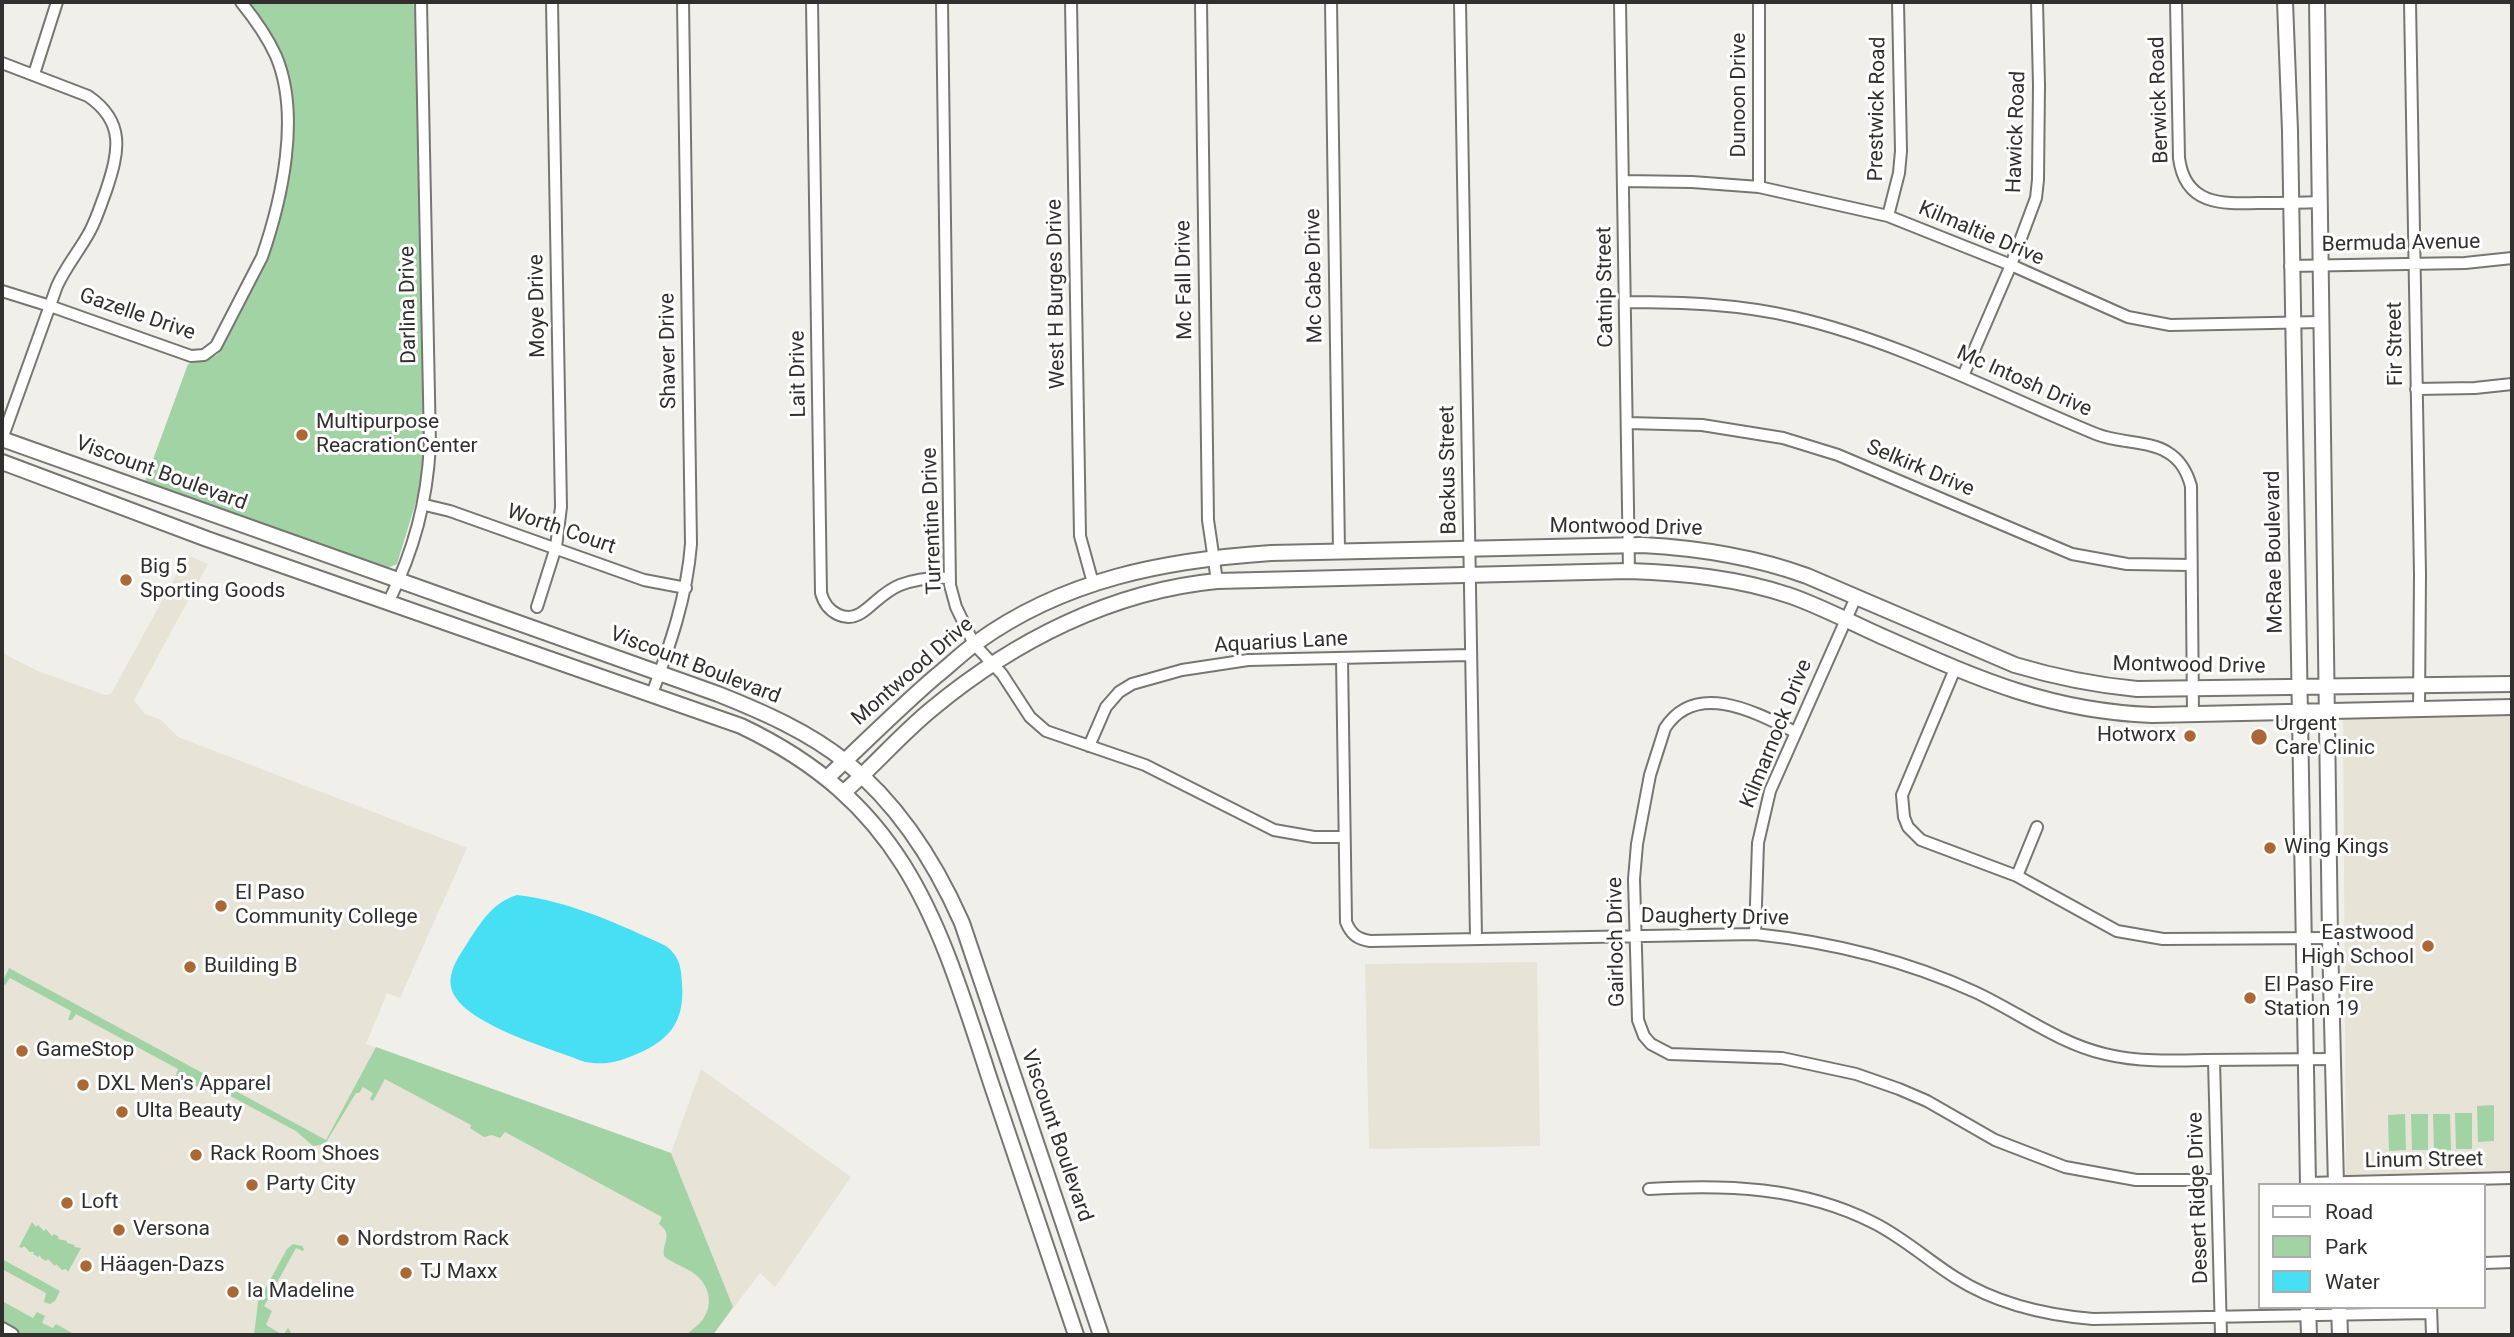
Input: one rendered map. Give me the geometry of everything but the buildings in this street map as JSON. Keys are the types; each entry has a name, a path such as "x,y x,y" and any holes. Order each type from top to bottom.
{"main road":[{"name":"McRae Boulevard","path":"2285,2 2308,1183"},
{"path":"2316,2 2336,1183"},
{"name":"Viscount Boulevard","path":"2,440 755,709 845,761 882,798 928,857 951,899 974,958 1101,1335"},
{"name":"Viscount Boulevard","path":"2,462 207,539 652,694 759,735 794,754 827,778 871,820 905,866 935,922 1076,1335"},
{"name":"Montwood Drive","path":"827,778 885,721 974,643 1019,617 1093,583 1153,567 1214,557 1339,551 1685,547 1747,557 1807,576 2015,665 2047,675 2102,685 2137,689 2512,684"},
{"name":"Montwood Drive","path":"844,792 933,708 992,663 1042,634 1125,601 1170,588 1217,581 1687,573 1738,581 1793,597 2006,689 2078,708 2118,714 2193,714 2512,707"},
{"path":"2302,820 2328,820"},
{"path":"952,966 974,958"},
{"path":"2305,993 2332,992"},
{"path":"1017,1161 1040,1153"},
{"path":"2308,1311 2309,1335"},
{"path":"2339,1311 2340,1335"},
{"path":"2,1330 11,1335"}],"street":[{"path":"34,74 57,2"},
{"name":"Gazelle Drive","path":"2,291 191,356 204,355 216,346 262,257 279,197 287,142 284,84 277,58 241,2"},
{"name":"Darlina Drive","path":"389,601 425,505 430,446 421,2"},
{"name":"Moye Drive","path":"537,607 556,547 561,507 552,2"},
{"name":"Shaver Drive","path":"652,694 686,588 691,544 683,2"},
{"name":"Lait Drive","path":"812,2 821,593 830,610 842,616 856,616 898,586 928,578 950,578"},
{"name":"Turrentine Drive","path":"942,2 950,578 956,607 974,643 1011,686 1030,717 1039,725 1058,736 1145,765 1274,830 1314,837 1343,837"},
{"name":"West H Burges Drive","path":"1071,2 1080,536 1093,583"},
{"name":"Mc Fall Drive","path":"1201,2 1208,520 1217,581"},
{"name":"Mc Cabe Drive","path":"1331,2 1339,551"},
{"name":"Backus Street","path":"1460,2 1476,938"},
{"name":"Catnip Street","path":"1620,2 1629,572"},
{"name":"Dunoon Drive","path":"1759,2 1759,187"},
{"name":"Prestwick Road","path":"1888,216 1899,173 1901,151 1898,2"},
{"name":"Hawick Road","path":"1963,376 2031,216 2038,180 2037,2"},
{"name":"Berwick Road","path":"2176,2 2179,158 2184,176 2200,195 2221,204 2319,202"},
{"name":"Fir Street","path":"2410,2 2419,709"},
{"path":"2,63 98,102 108,115 117,139 115,164 98,213 91,230 64,270 2,440"},
{"name":"Kilmaltie Drive","path":"1623,181 1759,187 1888,216 2011,265 2128,317 2150,323 2170,325 2322,322"},
{"name":"Bermuda Avenue","path":"2290,266 2465,263 2512,258"},
{"name":"Mc Intosh Drive","path":"1626,302 1704,303 1791,316 1862,336 2106,438 2150,445 2170,453 2183,466 2190,486 2193,714"},
{"path":"2416,389 2512,384"},
{"name":"Selkirk Drive","path":"1628,423 1702,425 1792,441 1838,455 2072,554 2127,564 2191,565"},
{"name":"Worth Court","path":"425,505 556,547 644,580 686,588"},
{"name":"Kilmarnock Drive","path":"1755,934 1755,869 1763,816 1770,791 1856,597"},
{"name":"Aquarius Lane","path":"1089,746 1110,700 1132,684 1182,670 1275,658 1470,655"},
{"name":"Daugherty Drive","path":"1342,658 1346,922 1353,934 1360,939 1370,941 1755,934 1830,944 1913,966 1997,1002 2069,1041 2103,1054 2155,1061 2333,1059"},
{"path":"1955,669 1904,784 1904,817 1915,835 1927,844 2017,876 2101,924 2128,935 2163,939 2330,938"},
{"name":"Gairloch Drive","path":"1795,732 1752,713 1707,701 1682,709 1671,719 1658,748 1642,809 1634,879 1638,1020 1644,1036 1651,1044 1670,1054 1782,1058 1856,1074 1927,1101 1995,1140 2065,1167 2136,1180 2217,1180"},
{"path":"2017,876 2038,827"},
{"name":"Desert Ridge Drive","path":"2214,1060 2221,1335"},
{"name":"Linum Street","path":"2365,1183 2512,1178"},
{"path":"1649,1189 1749,1188 1810,1197 1891,1232 1958,1279 1980,1291 2034,1311 2093,1319 2308,1311 2431,1310 2432,1335"},
{"path":"2486,1263 2512,1262"}],"shaded area":[{"path":"187,555 208,564 134,700 145,714 161,720 178,737 467,848 400,998 387,993 366,1044 671,1153 701,1069 851,1177 775,1287 760,1273 713,1335 24,1335 2,1322 2,653 38,671 105,695 111,694"},
{"name":"Eastwood High School","path":"2343,711 2512,713 2512,1178 2346,1182"},
{"path":"1537,962 1540,1146 1369,1149 1365,964"}],"green space":[{"path":"246,2 413,2 416,17 424,446 421,485 397,564 383,570 144,484 188,364 217,355 260,271 281,212 291,150 289,81 273,38"},
{"path":"9,968 326,1140 376,1047 671,1153 733,1307 713,1335 686,1335 704,1318 709,1296 698,1277 664,1256 667,1235 659,1224 662,1217 505,1132 500,1138 492,1135 484,1137 470,1128 471,1125 385,1079 373,1101 370,1099 373,1093 363,1087 356,1093 325,1144 313,1146 296,1131 221,1091 190,1086 192,1078 181,1072 175,1078 178,1069 76,1014 72,1020 68,1020 71,1011 10,978 5,985 2,983"},
{"path":"2494,1105 2494,1141 2478,1142 2477,1106"},
{"path":"2455,1113 2472,1113 2472,1149 2456,1149"},
{"path":"2405,1114 2406,1150 2389,1151 2388,1115"},
{"path":"2411,1114 2428,1114 2428,1150 2412,1150"},
{"path":"2433,1114 2450,1114 2451,1150 2434,1150"},
{"path":"32,1222 44,1231 46,1229 52,1236 54,1234 58,1239 81,1248 68,1272 40,1255 38,1257 24,1246 19,1247"},
{"path":"293,1244 304,1249 303,1251 296,1248 274,1288 281,1292 280,1294 272,1292 264,1306 272,1311 266,1325 283,1335 254,1335 258,1302 287,1249"},
{"path":"2,1259 60,1291 55,1301 50,1304 44,1302 46,1293 2,1269"},
{"path":"2,1301 33,1318 37,1312 45,1316 42,1323 53,1328 56,1324 72,1335 24,1335 2,1322"}],"water":[{"path":"517,895 556,902 593,914 671,950 680,967 682,984 681,1010 672,1029 645,1050 620,1060 585,1062 509,1033 470,1012 457,1000 451,987 453,969 458,957 488,914 508,898"}],"place":[{"name":"Multipurpose ReacrationCenter","path":"302,435"},
{"name":"Big 5 Sporting Goods","path":"126,580"},
{"name":"Hotworx","path":"2190,736"},
{"name":"Urgent Care Clinic","path":"2259,737"},
{"name":"Wing Kings","path":"2270,848"},
{"name":"El Paso Community College","path":"221,906"},
{"name":"Eastwood High School","path":"2428,946"},
{"name":"Building B","path":"190,967"},
{"name":"El Paso Fire Station 19","path":"2250,998"},
{"name":"GameStop","path":"22,1051"},
{"name":"DXL Men's Apparel","path":"83,1085"},
{"name":"Ulta Beauty","path":"122,1112"},
{"name":"Rack Room Shoes","path":"196,1155"},
{"name":"Party City","path":"252,1185"},
{"name":"Loft","path":"67,1203"},
{"name":"Versona","path":"119,1230"},
{"name":"Nordstrom Rack","path":"343,1240"},
{"name":"Häagen-Dazs","path":"86,1266"},
{"name":"TJ Maxx","path":"406,1273"},
{"name":"la Madeline","path":"233,1292"}]}
